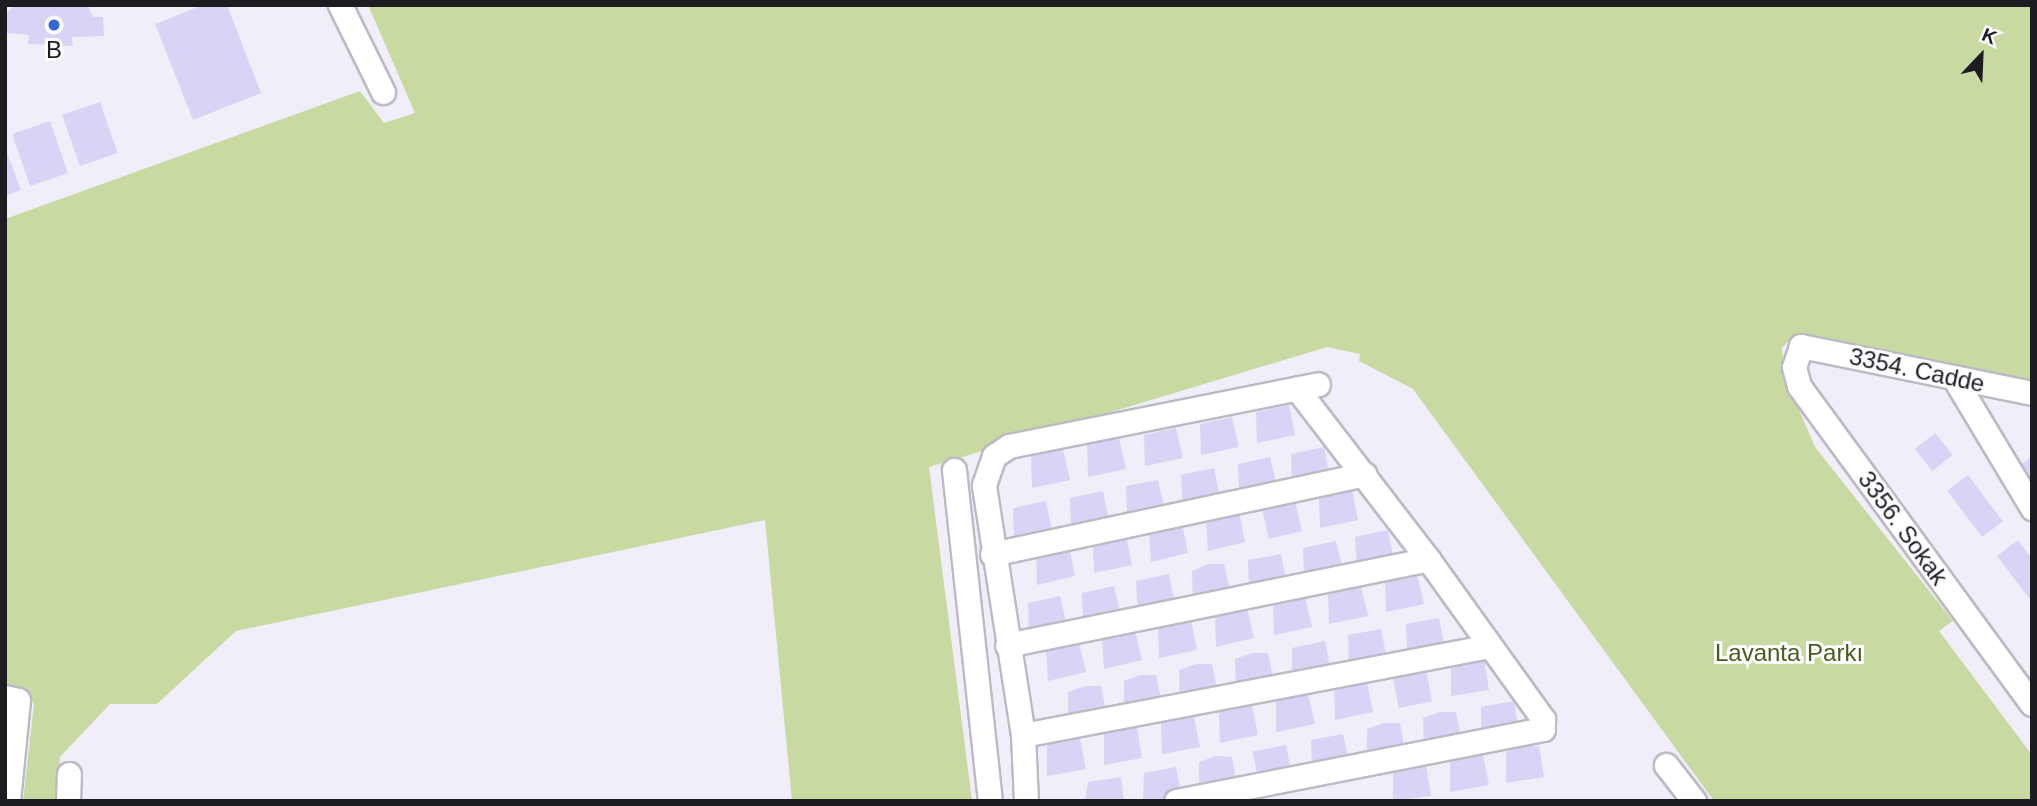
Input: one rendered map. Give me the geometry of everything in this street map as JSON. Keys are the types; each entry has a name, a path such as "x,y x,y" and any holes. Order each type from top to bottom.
{"street":[{"path":"340,5 383,92"},
{"name":"3354. Cadde","path":"1801,346 2032,393"},
{"name":"3356. Sokak","path":"1801,346 1794,367 1799,386 2032,704"},
{"path":"1954,378 2032,508"},
{"path":"1026,801 1023,735 992,554 984,485 994,456 1009,446 1307,387 1365,474 1543,719 1535,734 1176,801"},
{"path":"954,470 990,801"},
{"path":"992,554 1365,474"},
{"path":"1007,645 1428,559"},
{"path":"1023,735 1489,646"},
{"path":"8,801 12,699"},
{"path":"1666,765 1694,801"},
{"path":"68,801 69,774"}],"green space":[{"name":"Lavanta Parkı","path":"368,5 2032,5 2032,385 1792,337 1782,348 1785,377 1815,447 1953,621 1939,631 2032,755 2032,801 1714,801 1413,389 1359,361 1360,354 1327,347 929,467 972,801 792,801 765,520 236,631 157,704 110,704 60,757 57,801 23,801 34,704 22,690 5,686 5,219 360,91 384,123 415,113"}],"building":[{"name":"B","path":"15,5 87,5 93,17 103,17 104,36 72,37 73,46 28,44 29,35 5,33 5,14"},
{"path":"203,5 227,5 261,93 193,120 155,24"},
{"path":"100,102 118,153 80,166 62,115"},
{"path":"50,121 68,173 30,186 12,134"},
{"path":"5,147 21,190 5,196"},
{"path":"1289,405 1295,435 1257,443 1256,412"},
{"path":"1232,417 1239,447 1201,455 1200,424"},
{"path":"1176,428 1183,458 1145,466 1144,435"},
{"path":"1935,433 1953,455 1932,471 1915,449"},
{"path":"1119,438 1126,469 1088,477 1087,445"},
{"path":"1324,447 1330,477 1292,485 1291,454"},
{"path":"1063,449 1070,480 1032,488 1031,456"},
{"path":"1270,457 1277,487 1239,495 1238,464"},
{"path":"2032,457 2032,495 2014,469"},
{"path":"1214,468 1220,498 1183,507 1181,475"},
{"path":"1968,475 2003,521 1982,537 1947,491"},
{"path":"1158,480 1165,510 1127,518 1126,486"},
{"path":"1352,490 1358,520 1320,528 1319,497"},
{"path":"1103,491 1109,521 1071,529 1070,498"},
{"path":"1046,501 1052,531 1014,540 1013,508"},
{"path":"1295,501 1302,531 1269,539 1262,509"},
{"path":"1239,512 1245,542 1208,551 1206,519"},
{"path":"1182,523 1188,553 1151,562 1149,530"},
{"path":"1388,530 1394,561 1357,569 1355,537"},
{"path":"1126,535 1132,565 1094,573 1093,542"},
{"path":"2018,540 2032,559 2032,602 1997,556"},
{"path":"1336,541 1343,571 1304,580 1303,548"},
{"path":"1069,546 1075,576 1037,585 1036,553"},
{"path":"1281,554 1287,584 1249,592 1248,560"},
{"path":"1208,564 1224,564 1231,594 1193,602 1192,571"},
{"path":"1169,574 1175,604 1138,613 1136,581"},
{"path":"1417,574 1424,604 1386,612 1385,581"},
{"path":"1114,586 1121,616 1083,624 1082,593"},
{"path":"1345,586 1361,586 1368,616 1329,624 1328,592"},
{"path":"1060,596 1067,626 1029,635 1028,603"},
{"path":"1289,597 1305,597 1312,627 1274,635 1273,603"},
{"path":"1247,608 1254,638 1216,647 1215,615"},
{"path":"1439,618 1445,648 1407,656 1406,624"},
{"path":"1191,619 1197,650 1159,658 1158,626"},
{"path":"1381,629 1387,659 1349,667 1348,635"},
{"path":"1135,630 1142,660 1104,669 1102,637"},
{"path":"1325,641 1331,672 1292,679 1292,648"},
{"path":"1079,642 1086,672 1048,681 1046,649"},
{"path":"1252,653 1268,653 1274,683 1236,690 1235,659"},
{"path":"1468,659 1484,659 1489,690 1451,696 1451,665"},
{"path":"1196,664 1212,664 1218,694 1180,701 1179,670"},
{"path":"1426,670 1432,701 1399,708 1393,676"},
{"path":"1140,675 1156,675 1162,705 1124,713 1124,681"},
{"path":"1351,682 1367,682 1373,712 1335,720 1334,688"},
{"path":"1085,686 1101,686 1107,716 1068,723 1068,692"},
{"path":"1292,694 1308,694 1315,724 1276,732 1276,700"},
{"path":"1514,701 1519,732 1481,739 1481,707"},
{"path":"1252,705 1258,735 1220,743 1219,711"},
{"path":"1440,712 1456,712 1462,742 1424,750 1423,718"},
{"path":"1178,717 1194,717 1200,747 1162,754 1161,723"},
{"path":"1384,723 1400,723 1405,753 1367,760 1367,729"},
{"path":"1137,728 1142,758 1104,765 1104,733"},
{"path":"1343,734 1350,764 1312,772 1311,740"},
{"path":"1064,739 1080,739 1086,769 1047,776 1047,745"},
{"path":"1286,745 1292,776 1259,783 1253,751"},
{"path":"1523,746 1539,746 1544,777 1506,783 1506,752"},
{"path":"1467,755 1483,755 1489,785 1450,792 1450,760"},
{"path":"1216,756 1232,757 1237,787 1199,794 1199,762"},
{"path":"1426,765 1431,796 1393,801 1393,771"},
{"path":"1176,767 1182,798 1143,801 1144,773"},
{"path":"1121,777 1124,801 1085,801 1088,782"}],"place":[{"name":"B","path":"54,25"}]}
